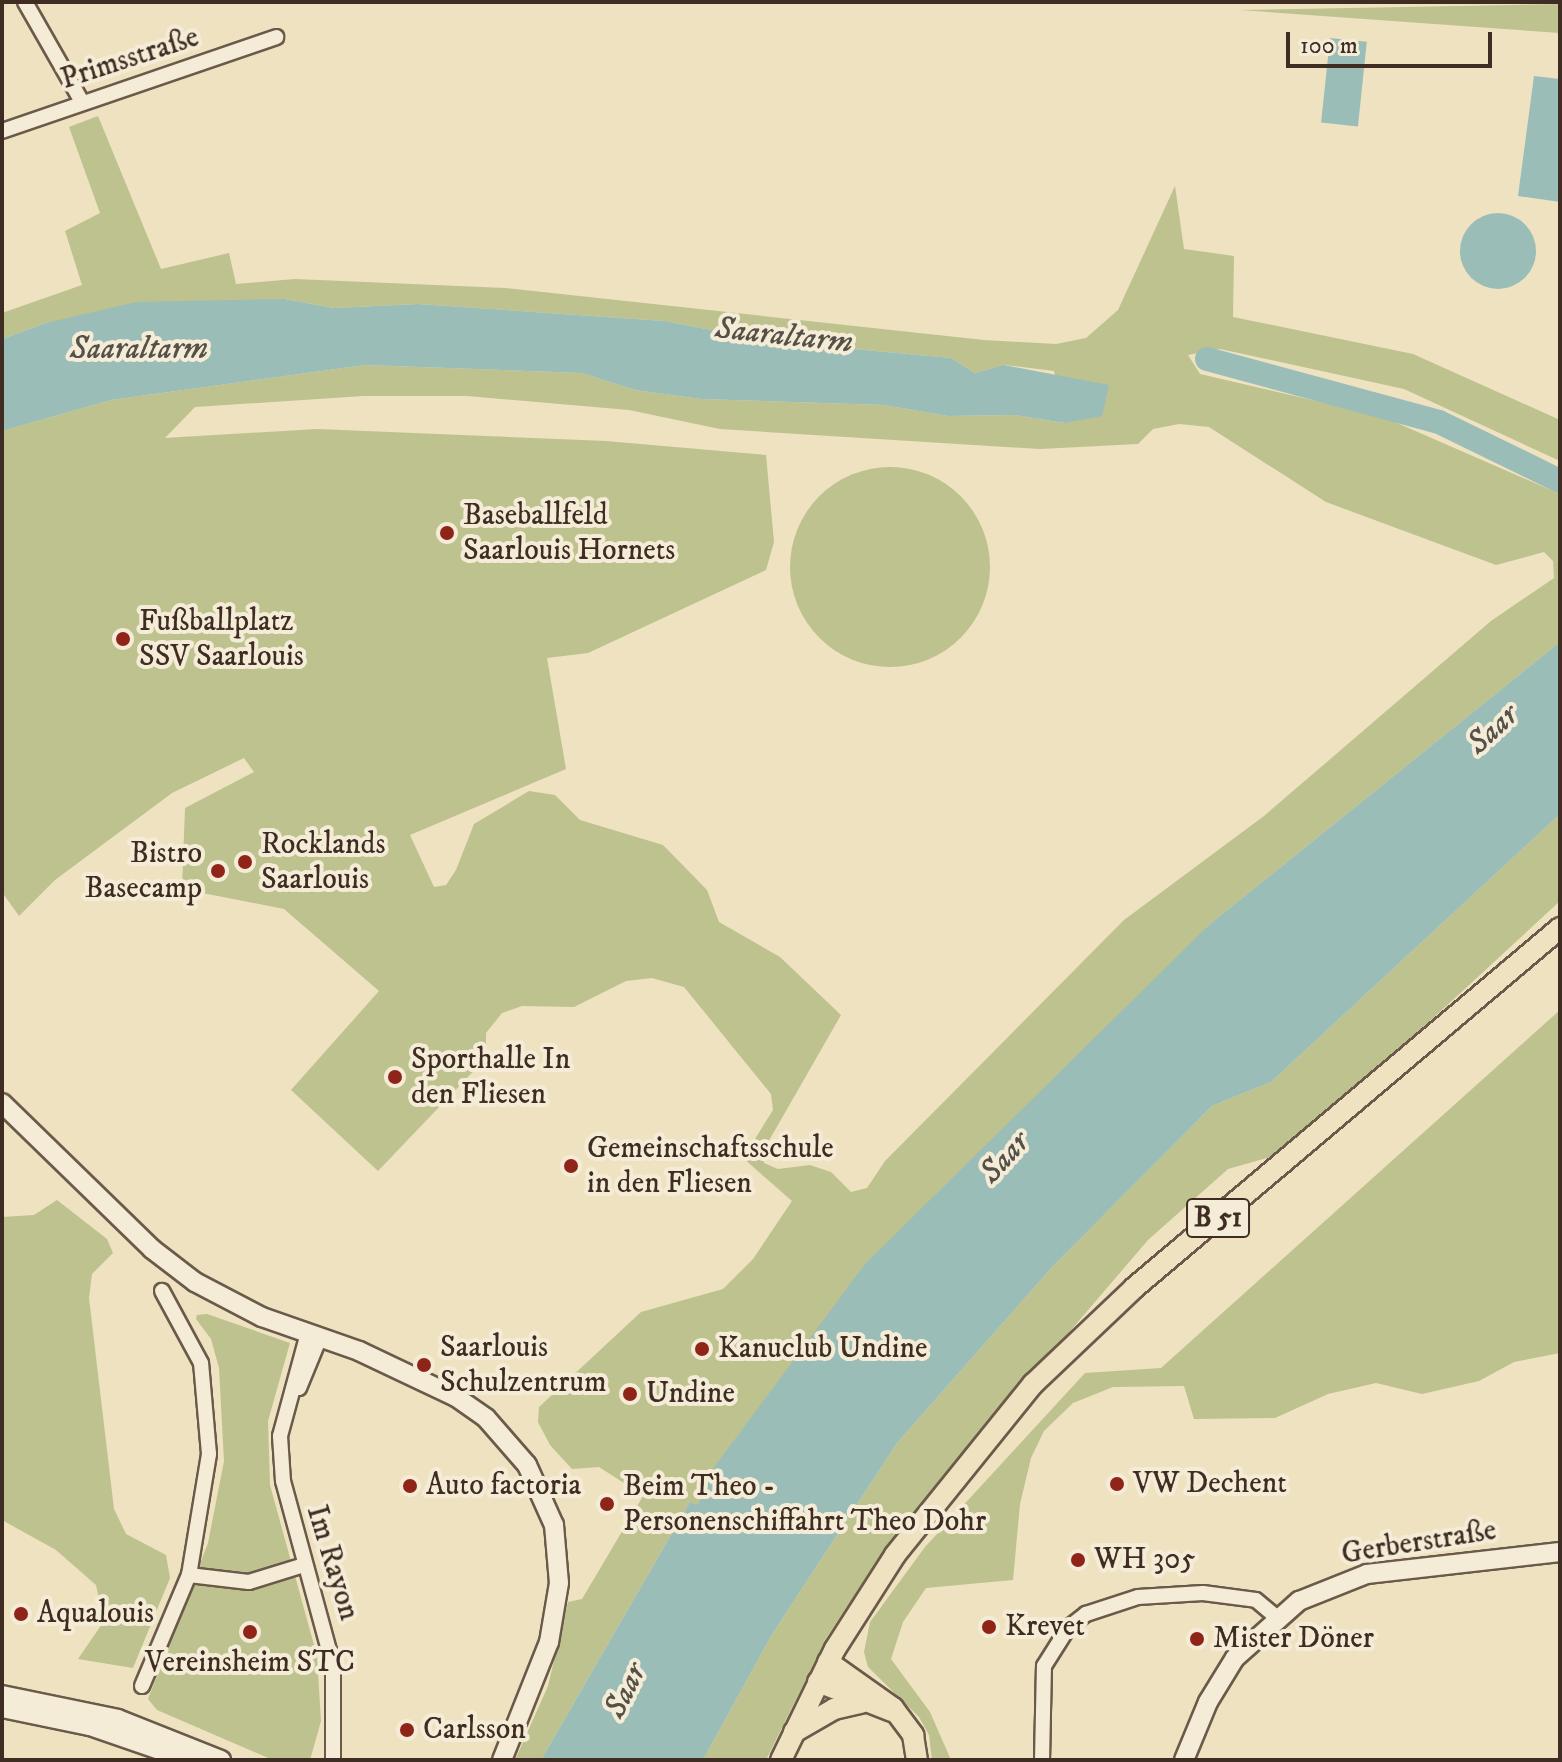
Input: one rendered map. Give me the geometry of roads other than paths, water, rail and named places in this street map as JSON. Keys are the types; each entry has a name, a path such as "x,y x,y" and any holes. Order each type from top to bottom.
{"main road":[{"name":"B 51","path":"781,1760 828,1662 941,1493 1023,1395 1085,1332 1560,928"},
{"path":"828,1662 885,1699 913,1735 917,1760"},
{"path":"818,1682 861,1703 899,1715"},
{"path":"794,1732 834,1709 861,1703"}],"street":[{"path":"25,2 82,102"},
{"name":"Primsstraße","path":"2,131 276,37"},
{"path":"2,1103 183,1273 229,1302 413,1373 456,1397 505,1437 543,1493 558,1554 556,1612 539,1672 502,1760"},
{"path":"142,1686 189,1575 205,1499 207,1402 196,1347 162,1291"},
{"name":"Im Rayon","path":"289,1401 306,1332"},
{"name":"Im Rayon","path":"306,1332 280,1436 283,1481 333,1665 333,1760"},
{"name":"Gerberstraße","path":"1184,1760 1222,1677 1275,1616 1331,1584 1367,1574 1560,1552"},
{"path":"189,1575 249,1582 304,1565"},
{"path":"1042,1760 1044,1666 1068,1628 1086,1614 1138,1597 1203,1593 1256,1600 1275,1616"},
{"path":"2,1695 118,1719 221,1760"},
{"path":"2,1708 90,1726 189,1760"},
{"name":"Im Rayon","path":"323,1760 331,1741"}],"water":[{"path":"1330,38 1367,42 1358,126 1321,123"},
{"path":"1534,76 1560,79 1560,202 1518,196"},
{"path":"1491,213 1505,213 1519,219 1530,230 1536,251 1533,266 1525,278 1505,289 1491,289 1477,283 1466,272 1460,258 1460,244 1466,230 1477,219"},
{"name":"Saaraltarm","path":"285,299 334,308 418,304 665,321 768,341 951,358 975,373 1004,365 1109,385 1102,416 1065,423 1015,415 948,416 884,405 701,399 635,390 582,373 365,365 111,400 2,431 2,339 46,323 136,302"},
{"name":"Saar","path":"1560,642 1560,814 1271,1082 1212,1106 1053,1266 897,1443 771,1636 703,1760 541,1760 690,1502 697,1505 704,1494 698,1489 865,1264 1210,924"}],"waterway":[{"name":"Saaraltarm","path":"1207,359 1439,422 1560,481"}],"place":[{"name":"Baseballfeld Saarlouis Hornets","path":"447,533"},
{"name":"Fußballplatz SSV Saarlouis","path":"123,639"},
{"name":"Rocklands Saarlouis","path":"245,862"},
{"name":"Bistro Basecamp","path":"218,871"},
{"name":"Sporthalle In den Fliesen","path":"395,1077"},
{"name":"Gemeinschaftsschule in den Fliesen","path":"571,1166"},
{"name":"Kanuclub Undine","path":"702,1349"},
{"name":"Saarlouis Schulzentrum","path":"424,1365"},
{"name":"Undine","path":"630,1394"},
{"name":"VW Dechent","path":"1117,1484"},
{"name":"Auto factoria","path":"410,1486"},
{"name":"Beim Theo - Personenschiffahrt Theo Dohr","path":"607,1504"},
{"name":"WH 305","path":"1078,1560"},
{"name":"Aqualouis","path":"21,1614"},
{"name":"Krevet","path":"989,1627"},
{"name":"Vereinsheim STC","path":"250,1632"},
{"name":"Mister Döner","path":"1197,1639"},
{"name":"Carlsson","path":"407,1730"}]}
